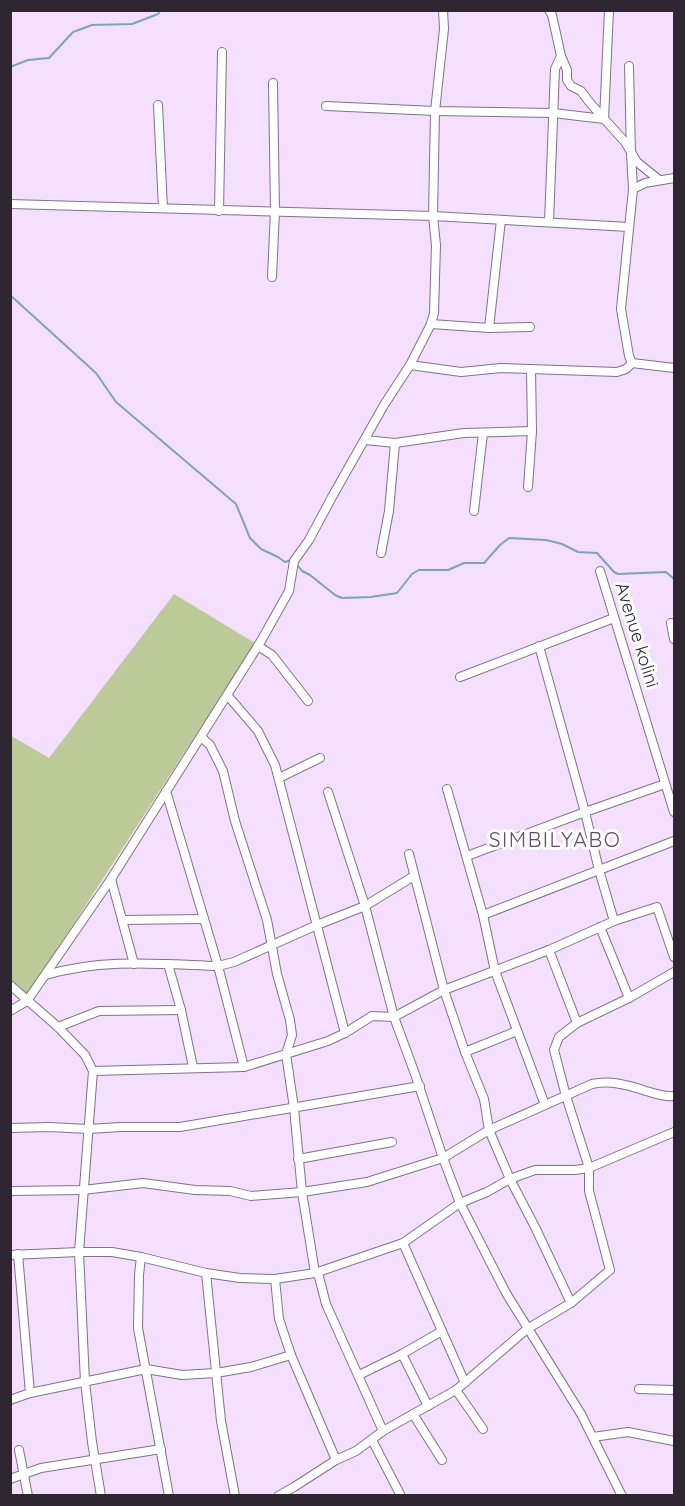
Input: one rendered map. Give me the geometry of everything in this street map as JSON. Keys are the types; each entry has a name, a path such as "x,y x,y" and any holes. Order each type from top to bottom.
{"street":[{"path":"10,1011 27,1001 45,975 111,879 228,696 289,591 294,561 309,540 384,405 410,365 431,324 434,313 436,245 433,216 435,111 444,29 443,10"},
{"path":"549,10 567,70 567,80 571,86 581,91 625,142 637,162 658,179"},
{"path":"604,119 609,10"},
{"path":"219,210 222,52"},
{"path":"549,222 555,69 561,56"},
{"path":"629,66 633,189 621,309 632,363"},
{"path":"272,277 275,211 273,83"},
{"path":"158,105 163,208"},
{"path":"326,106 553,113 604,119"},
{"path":"633,189 658,179 675,178"},
{"path":"10,204 433,216 629,227"},
{"path":"489,328 501,220"},
{"path":"431,324 489,328 530,327"},
{"path":"632,363 675,368"},
{"path":"410,365 461,372 501,368 617,372 626,369 632,363"},
{"path":"528,487 532,431 531,369"},
{"path":"365,440 394,443 464,433 532,431"},
{"path":"474,511 483,433"},
{"path":"381,552 388,511 394,443"},
{"name":"Avenue kolini","path":"600,571 675,812"},
{"path":"460,677 614,618"},
{"path":"670,623 675,639"},
{"path":"258,646 272,655 308,701"},
{"path":"539,646 614,921"},
{"path":"228,696 258,731 275,765 345,1033"},
{"path":"201,737 210,745 223,771 235,821 267,920 277,974 290,1020 292,1035 286,1054 302,1192 317,1273 326,1304 383,1431"},
{"path":"279,778 320,758"},
{"path":"467,856 665,784"},
{"path":"447,789 483,915 495,971 545,1105"},
{"path":"166,791 219,966 244,1067"},
{"path":"328,792 365,906 394,1017 460,1203 501,1284 527,1329 560,1378 622,1496"},
{"path":"483,915 675,841"},
{"path":"409,854 444,990 484,1099 489,1130 510,1179 571,1303"},
{"path":"45,975 67,969 111,963 219,966 234,962 365,906 414,876"},
{"path":"111,879 134,964"},
{"path":"93,1071 244,1067 328,1041 372,1016 394,1017 444,990 549,950 614,921 657,907 675,957"},
{"path":"122,920 204,919"},
{"path":"600,927 629,998"},
{"path":"549,950 577,1023"},
{"path":"168,964 193,1067"},
{"path":"278,1496 295,1491 383,1431 456,1390 527,1329 571,1303 610,1270 590,1191 589,1168 554,1050 559,1038 577,1023 629,998 675,972"},
{"path":"10,985 58,1027 85,1055 93,1071 79,1252 85,1382 101,1496"},
{"path":"58,1027 99,1011 181,1010"},
{"path":"465,1052 517,1031"},
{"path":"10,1191 83,1190 143,1183 195,1190 230,1191 251,1196 302,1192 367,1182 443,1158 489,1130 592,1084 604,1082 665,1097 675,1095"},
{"path":"10,1128 180,1127 420,1086"},
{"path":"30,1393 14,1254 112,1252 206,1273 240,1278 275,1279 317,1273 403,1243 460,1203 510,1179 535,1170 589,1168 675,1132"},
{"path":"298,1159 392,1142"},
{"path":"403,1243 465,1383"},
{"path":"141,1257 138,1328 169,1496"},
{"path":"206,1273 221,1421 235,1496"},
{"path":"275,1279 279,1319 291,1355 336,1461"},
{"path":"359,1375 442,1331"},
{"path":"402,1354 428,1406"},
{"path":"10,1400 30,1393 146,1369 182,1375 216,1373 251,1367 291,1355"},
{"path":"639,1389 675,1390"},
{"path":"456,1390 483,1429"},
{"path":"413,1414 442,1460"},
{"path":"593,1437 628,1432 675,1441"},
{"path":"372,1440 401,1496"},
{"path":"10,1479 41,1468 161,1449"},
{"path":"20,1450 28,1496"}],"green space":[{"path":"174,594 255,643 26,998 11,982 10,735 49,758"}],"waterway":[{"path":"10,67 28,60 49,58 73,32 92,25 132,24 158,14 161,10"},
{"path":"10,295 96,373 116,402 236,504 250,538 261,549 285,562 291,560"},
{"path":"295,564 335,595 342,598 371,597 397,593 412,574 419,570 448,570 464,563 484,563 509,538 546,540 562,544 578,552 597,553 618,574 666,572 674,579"}],"district":[{"name":"SIMBILYABO","path":"555,840"}]}
